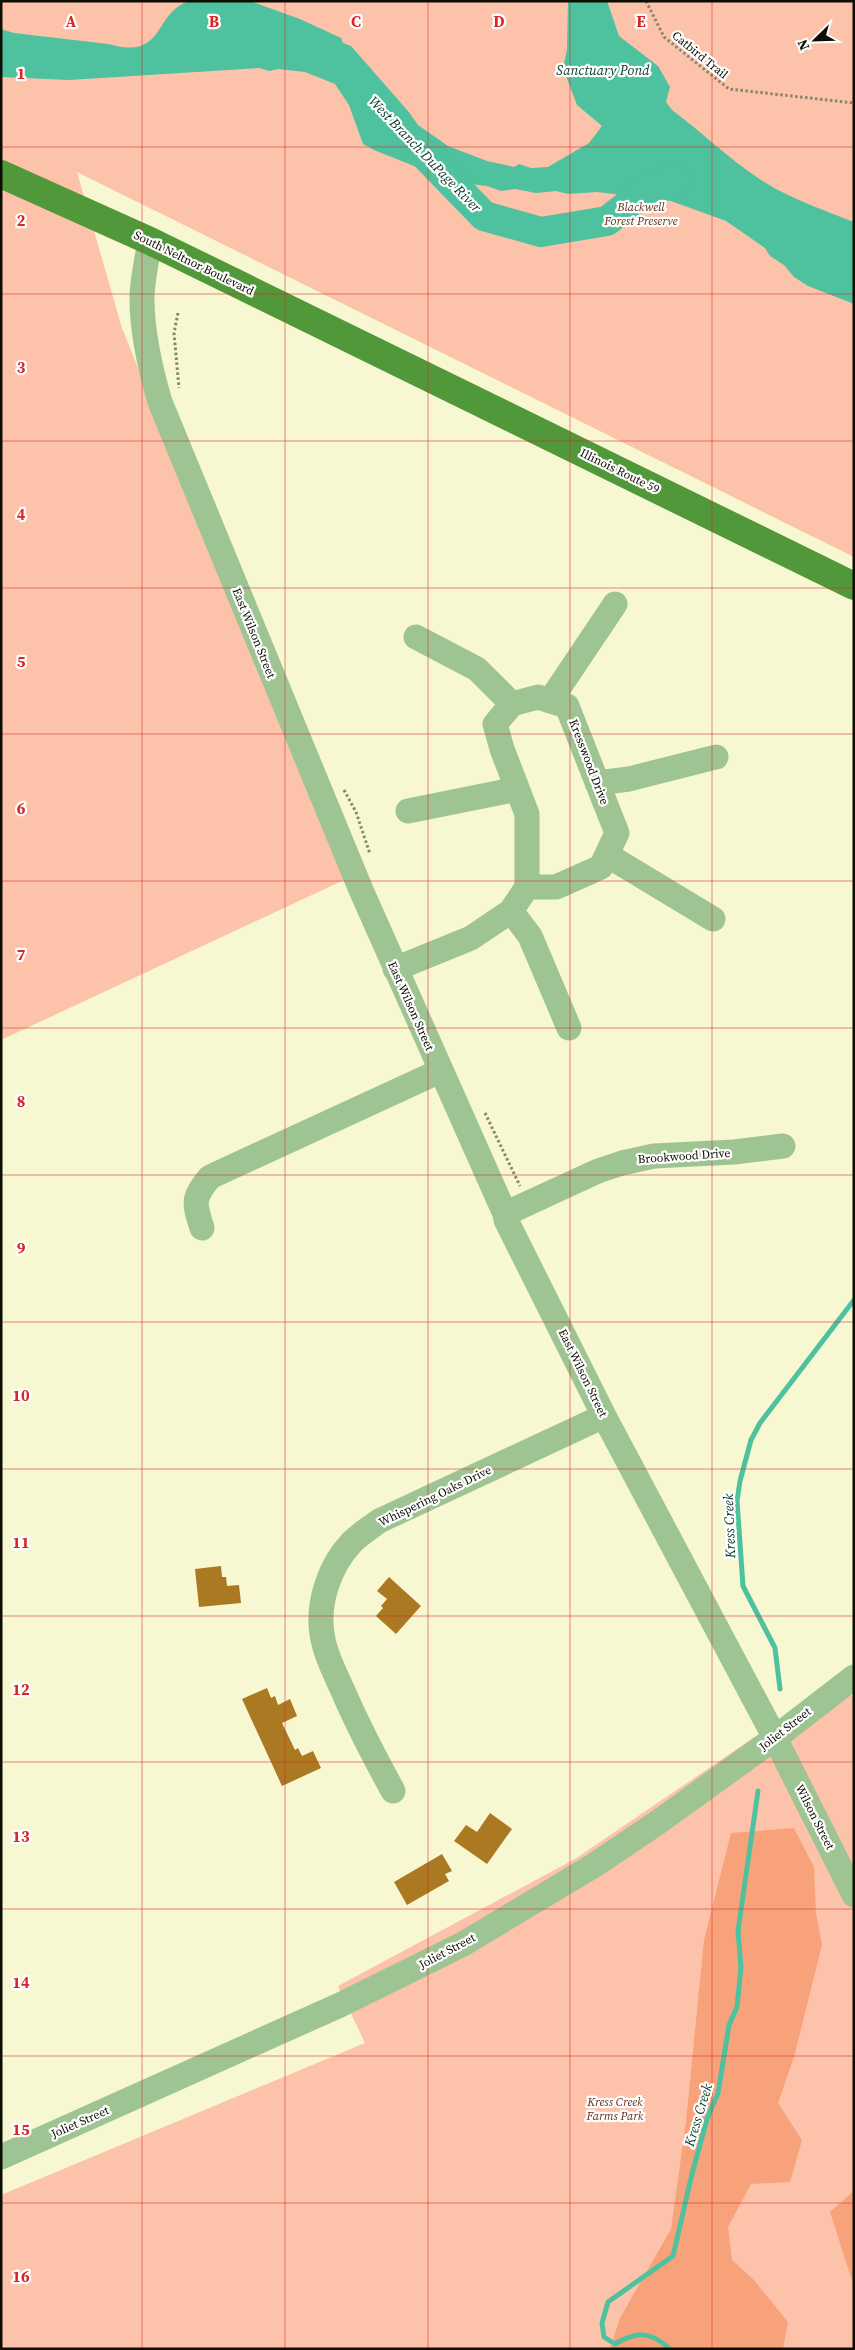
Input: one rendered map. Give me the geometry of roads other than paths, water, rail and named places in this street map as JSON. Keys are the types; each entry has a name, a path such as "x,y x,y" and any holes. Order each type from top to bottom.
{"main road":[{"name":"South Neltnor Boulevard","path":"1,174 150,241 385,356"},
{"name":"Illinois Route 59","path":"385,356 854,586"}],"street":[{"name":"East Wilson Street","path":"150,241 142,297 144,329 150,366 160,402 330,818 506,1220 604,1416 775,1738"},
{"path":"550,701 616,604"},
{"path":"395,969 470,938 510,911 527,887 527,814 495,724 512,704 477,669 416,637"},
{"name":"Kresswood Drive","path":"512,704 538,697 567,706 617,833 601,867 556,887 527,887"},
{"path":"597,783 629,779 716,758"},
{"path":"408,811 517,789"},
{"path":"607,855 713,919"},
{"path":"510,911 530,936 570,1028"},
{"path":"202,1228 195,1205 200,1188 210,1177 440,1071"},
{"name":"Brookwood Drive","path":"505,1214 598,1171 628,1161 654,1156 734,1152 783,1146"},
{"name":"Whispering Oaks Drive","path":"393,1791 363,1736 326,1651 322,1633 322,1606 328,1582 334,1568 352,1542 379,1521 604,1416"},
{"name":"Joliet Street","path":"1,2157 340,2005 463,1944 593,1866 775,1738 854,1677"},
{"name":"Wilson Street","path":"775,1738 854,1895"}],"water":[{"name":"Sanctuary Pond","path":"190,1 250,1 300,19 341,38 343,43 351,46 418,125 448,146 487,161 514,167 519,164 531,168 548,167 589,143 602,126 577,105 563,68 567,50 568,1 607,1 619,36 658,66 670,87 666,102 672,110 762,181 815,207 854,222 854,304 808,286 794,277 784,265 770,256 765,248 726,221 671,201 597,192 568,194 556,191 536,193 515,189 501,191 487,186 454,182 374,150 363,144 349,105 335,84 305,72 278,69 269,71 259,68 69,80 1,77 1,29 14,33 127,47 140,46 150,41 169,15 178,7"}],"waterway":[{"name":"West Branch DuPage River","path":"420,150 484,216 541,232 607,221 648,189 670,179 675,180"},
{"name":"Kress Creek","path":"780,1689 775,1648 743,1586 737,1501 740,1481 751,1440 760,1423 854,1300"},
{"name":"Kress Creek","path":"670,2349 656,2339 643,2335 630,2337 615,2344 604,2337 602,2323 608,2302 673,2256 707,2119 718,2093 729,2025 737,2007 741,1967 738,1931 758,1791"}],"park label":[{"name":"Blackwell Forest Preserve","path":"641,214"},
{"name":"Kress Creek Farms Park","path":"615,2109"}]}
